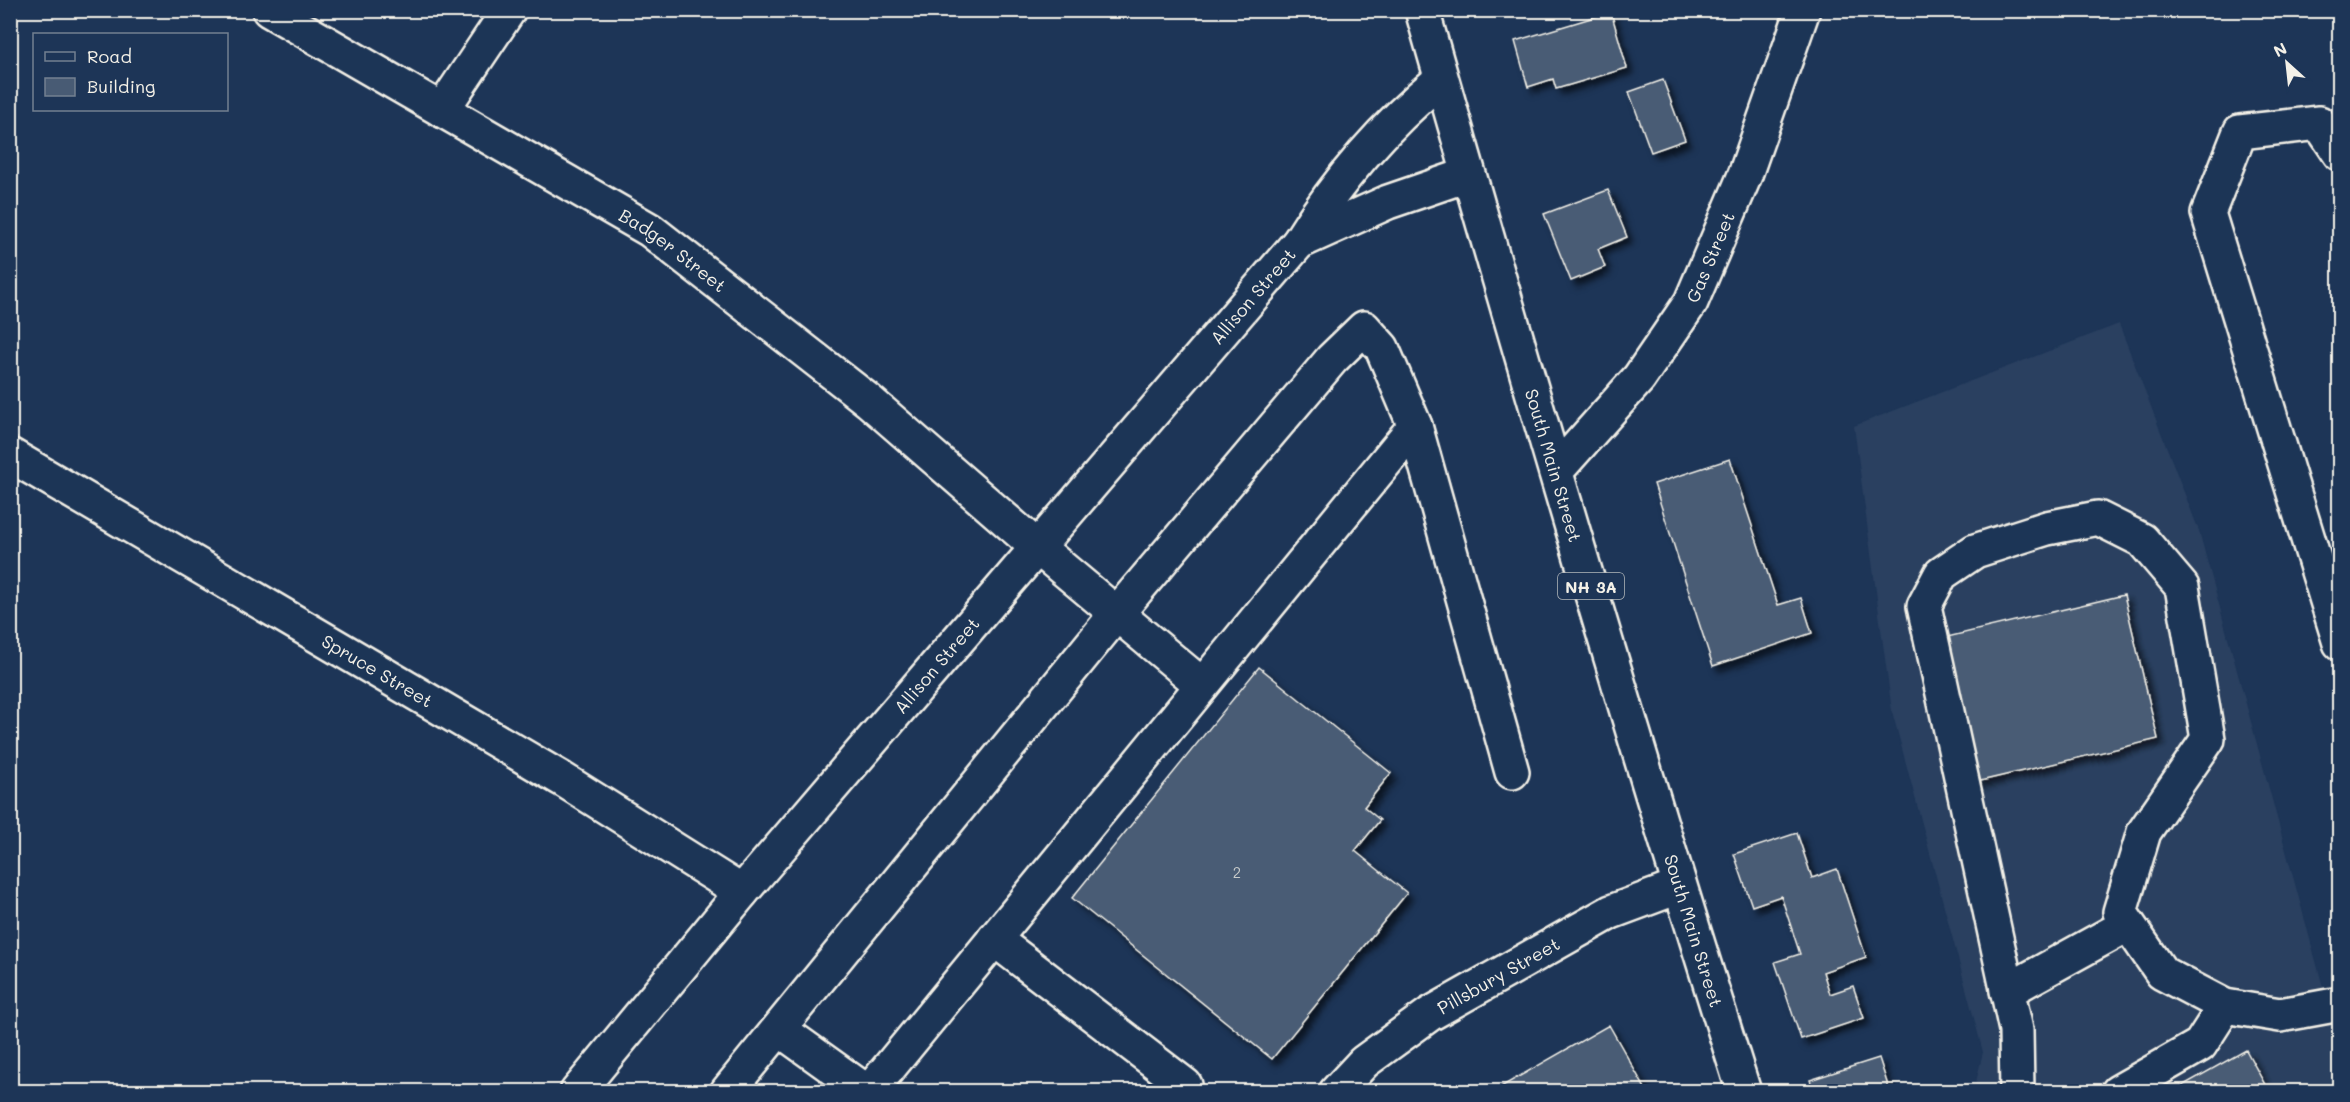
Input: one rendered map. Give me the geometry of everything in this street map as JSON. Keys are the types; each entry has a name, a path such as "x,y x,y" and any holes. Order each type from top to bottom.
{"street":[{"name":"Badger Street","path":"269,10 650,230 869,401 1036,548 1118,612 1202,685"},
{"path":"442,110 509,10"},
{"name":"South Main Street","path":"1422,10 1467,175 1557,470 1678,887 1744,1092"},
{"name":"Gas Street","path":"1557,470 1639,378 1691,302 1745,175 1803,10"},
{"name":"Allison Street","path":"577,1092 742,892 1299,242 1330,192 1406,109 1441,80"},
{"path":"2340,154 2319,123 2240,132 2208,213 2340,643"},
{"name":"Allison Street","path":"1299,242 1388,202 1467,175"},
{"path":"727,1092 1118,612 1332,359 1364,328 1382,348 1415,426 1512,772"},
{"path":"779,1029 868,1092 1415,426"},
{"name":"Spruce Street","path":"10,455 562,779 742,892"},
{"path":"2017,1092 2016,1030 1923,606 1941,574 1975,550 2047,528 2098,518 2142,540 2182,587 2208,739 2144,832 2120,912 2127,925 2162,973 2225,1006 2280,1015 2340,1004"},
{"name":"Pillsbury Street","path":"1336,1092 1364,1062 1430,1014 1611,912 1678,887"},
{"path":"2007,991 2127,925"},
{"path":"994,939 1183,1088"},
{"path":"2118,1092 2200,1045 2225,1006"}],"shaded area":[{"path":"2119,324 2199,531 2339,1046 2339,1091 1974,1091 1983,1052 1892,711 1854,426"}],"building":[{"path":"1611,12 1627,68 1556,89 1553,79 1528,87 1515,41"},
{"path":"1663,80 1685,140 1651,152 1629,92"},
{"path":"1608,190 1627,237 1598,249 1605,267 1571,281 1544,214"},
{"path":"1730,459 1778,605 1801,598 1812,633 1713,666 1654,484"},
{"path":"2124,595 2158,739 1976,782 1943,638"},
{"path":"1259,667 1391,773 1364,807 1380,820 1355,851 1407,893 1272,1059 1072,898"},
{"path":"1797,833 1812,878 1837,869 1866,957 1823,972 1830,994 1853,986 1864,1018 1801,1039 1775,962 1800,954 1781,896 1752,906 1734,854"},
{"path":"1609,1025 1647,1092 1492,1092"},
{"path":"2246,1050 2269,1092 2171,1092"},
{"path":"1879,1058 1890,1092 1814,1092 1810,1080"}]}
